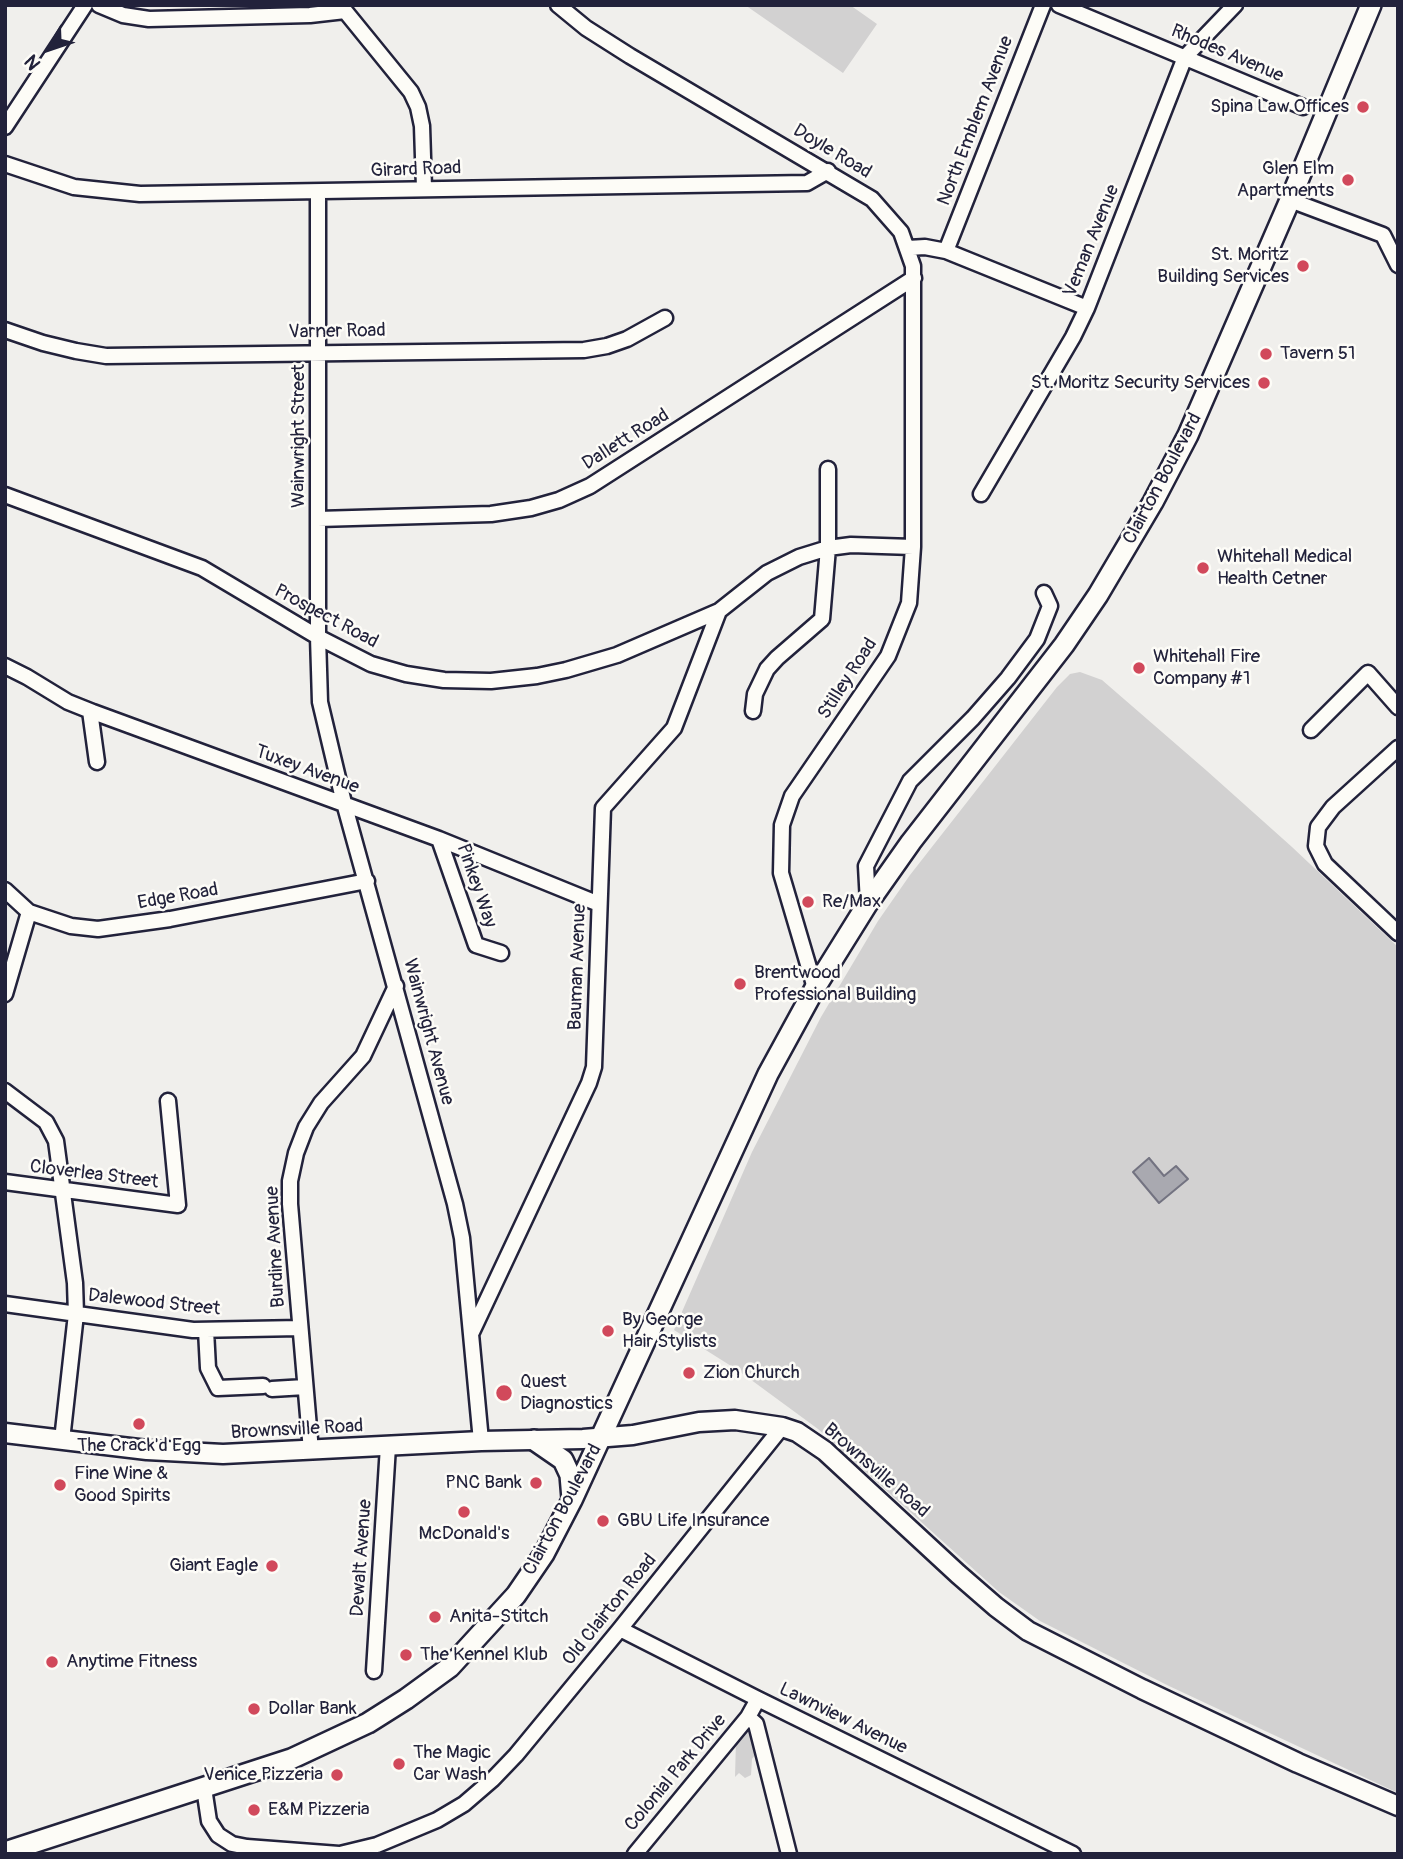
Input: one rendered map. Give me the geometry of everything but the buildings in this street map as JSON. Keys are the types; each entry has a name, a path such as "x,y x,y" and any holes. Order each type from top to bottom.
{"highway":[{"name":"Clairton Boulevard","path":"5,1852 291,1759 338,1738 407,1699 450,1667 516,1595 544,1554 572,1500 768,1074 815,988 868,903 911,842 1064,645 1117,565 1153,502 1188,435 1371,5"},
{"path":"534,1440 563,1460 570,1475 572,1500"}],"main road":[{"name":"Brownsville Road","path":"5,1433 147,1450 223,1454 633,1435 699,1422 736,1420 782,1427 797,1432 825,1451 996,1608 1028,1631 1298,1763 1398,1806"}],"street":[{"path":"5,127 85,5"},
{"path":"99,5 123,15 149,19 310,16 343,8 411,92 418,107 422,126 424,188"},
{"name":"Doyle Road","path":"558,5 586,28 630,56 872,199 901,232 908,248"},
{"name":"North Emblem Avenue","path":"946,251 1043,5"},
{"name":"Rhodes Avenue","path":"1059,5 1303,107"},
{"name":"Veman Avenue","path":"981,494 1073,337 1087,308 1185,58 1235,5"},
{"name":"Girard Road","path":"5,164 74,187 140,194 807,183 828,171"},
{"name":"Wainwright Street","path":"318,192 318,637"},
{"path":"1290,200 1391,233 1398,265"},
{"path":"908,248 925,247 946,251 1087,308"},
{"name":"Stilley Road","path":"815,988 781,873 782,825 792,796 888,656 909,603 913,547 914,278 908,248"},
{"name":"Dallett Road","path":"318,519 491,514 531,508 559,500 590,486 914,278"},
{"name":"Varner Road","path":"5,330 43,343 106,356 584,350 627,339 665,318"},
{"path":"753,711 755,694 767,669 822,619 828,548 828,469"},
{"name":"Prospect Road","path":"5,495 202,568 318,637 371,664 406,674 444,680 491,681 537,676 617,655 719,611 767,573 799,557 828,548 852,545 913,547"},
{"path":"868,903 866,866 910,781 973,718 1037,639 1050,606 1044,593"},
{"name":"Bauman Avenue","path":"471,1333 589,1083 594,1067 603,808 674,727 719,611"},
{"name":"Wainwright Avenue","path":"318,637 320,702 344,803 396,986 462,1238 481,1441"},
{"name":"Tuxey Avenue","path":"5,667 90,711 439,839 599,904"},
{"path":"1311,730 1368,673 1398,707"},
{"path":"90,711 97,762"},
{"path":"1398,748 1333,807 1318,827 1316,846 1325,864 1398,933"},
{"name":"Pinkey Way","path":"439,839 475,945 501,953"},
{"name":"Edge Road","path":"5,890 29,912 71,926 98,929 170,919 366,881"},
{"path":"5,994 29,912"},
{"name":"Burdine Avenue","path":"311,1451 290,1181 296,1153 306,1128 321,1103 363,1056 396,986"},
{"path":"5,1091 46,1122 56,1141 75,1283 76,1314 62,1440"},
{"name":"Cloverlea Street","path":"5,1182 178,1205 168,1101"},
{"name":"Dalewood Street","path":"5,1304 206,1330 300,1328"},
{"path":"206,1330 208,1368 218,1388 304,1387"},
{"name":"Old Clairton Road","path":"204,1788 209,1821 218,1835 232,1844 339,1854 377,1846 410,1833 464,1804 516,1755 782,1427"},
{"name":"Dewalt Avenue","path":"374,1671 388,1446"},
{"name":"Lawnview Avenue","path":"620,1629 1047,1848 1073,1854"},
{"name":"Colonial Park Drive","path":"635,1854 748,1717 758,1699"},
{"name":"Colonial Park Drive","path":"748,1717 756,1724 789,1854"}],"shaded area":[{"path":"745,5 850,5 877,24 843,73"},
{"path":"1080,672 1102,680 1292,847 1398,947 1398,1793 1169,1686 1040,1621 999,1592 818,1429 739,1371 674,1330 752,1152 821,1017 878,921 910,875 1057,687 1070,674"},
{"path":"1149,1158 1164,1176 1176,1166 1188,1179 1159,1203 1133,1172"},
{"path":"745,1728 750,1729 757,1752 752,1759 751,1775 745,1778 739,1773 735,1777 736,1740"}],"place":[{"name":"Spina Law Offices","path":"1363,107"},
{"name":"Glen Elm Apartments","path":"1348,180"},
{"name":"St. Moritz Building Services","path":"1303,266"},
{"name":"Tavern 51","path":"1266,354"},
{"name":"St. Moritz Security Services","path":"1264,383"},
{"name":"Whitehall Medical Health Cetner","path":"1203,568"},
{"name":"Whitehall Fire Company #1","path":"1139,668"},
{"name":"Re/Max","path":"808,902"},
{"name":"Brentwood Professional Building","path":"740,984"},
{"name":"By George Hair Stylists","path":"608,1331"},
{"name":"Zion Church","path":"689,1373"},
{"name":"Quest Diagnostics","path":"504,1393"},
{"name":"The Crack'd Egg","path":"139,1424"},
{"name":"PNC Bank","path":"536,1483"},
{"name":"Fine Wine & Good Spirits","path":"60,1485"},
{"name":"McDonald's","path":"464,1512"},
{"name":"GBU Life Insurance","path":"603,1521"},
{"name":"Giant Eagle","path":"272,1566"},
{"name":"Anita-Stitch","path":"435,1617"},
{"name":"The Kennel Klub","path":"406,1655"},
{"name":"Anytime Fitness","path":"52,1662"},
{"name":"Dollar Bank","path":"254,1709"},
{"name":"The Magic Car Wash","path":"399,1764"},
{"name":"Venice Pizzeria","path":"337,1775"},
{"name":"E&M Pizzeria","path":"254,1810"}]}
